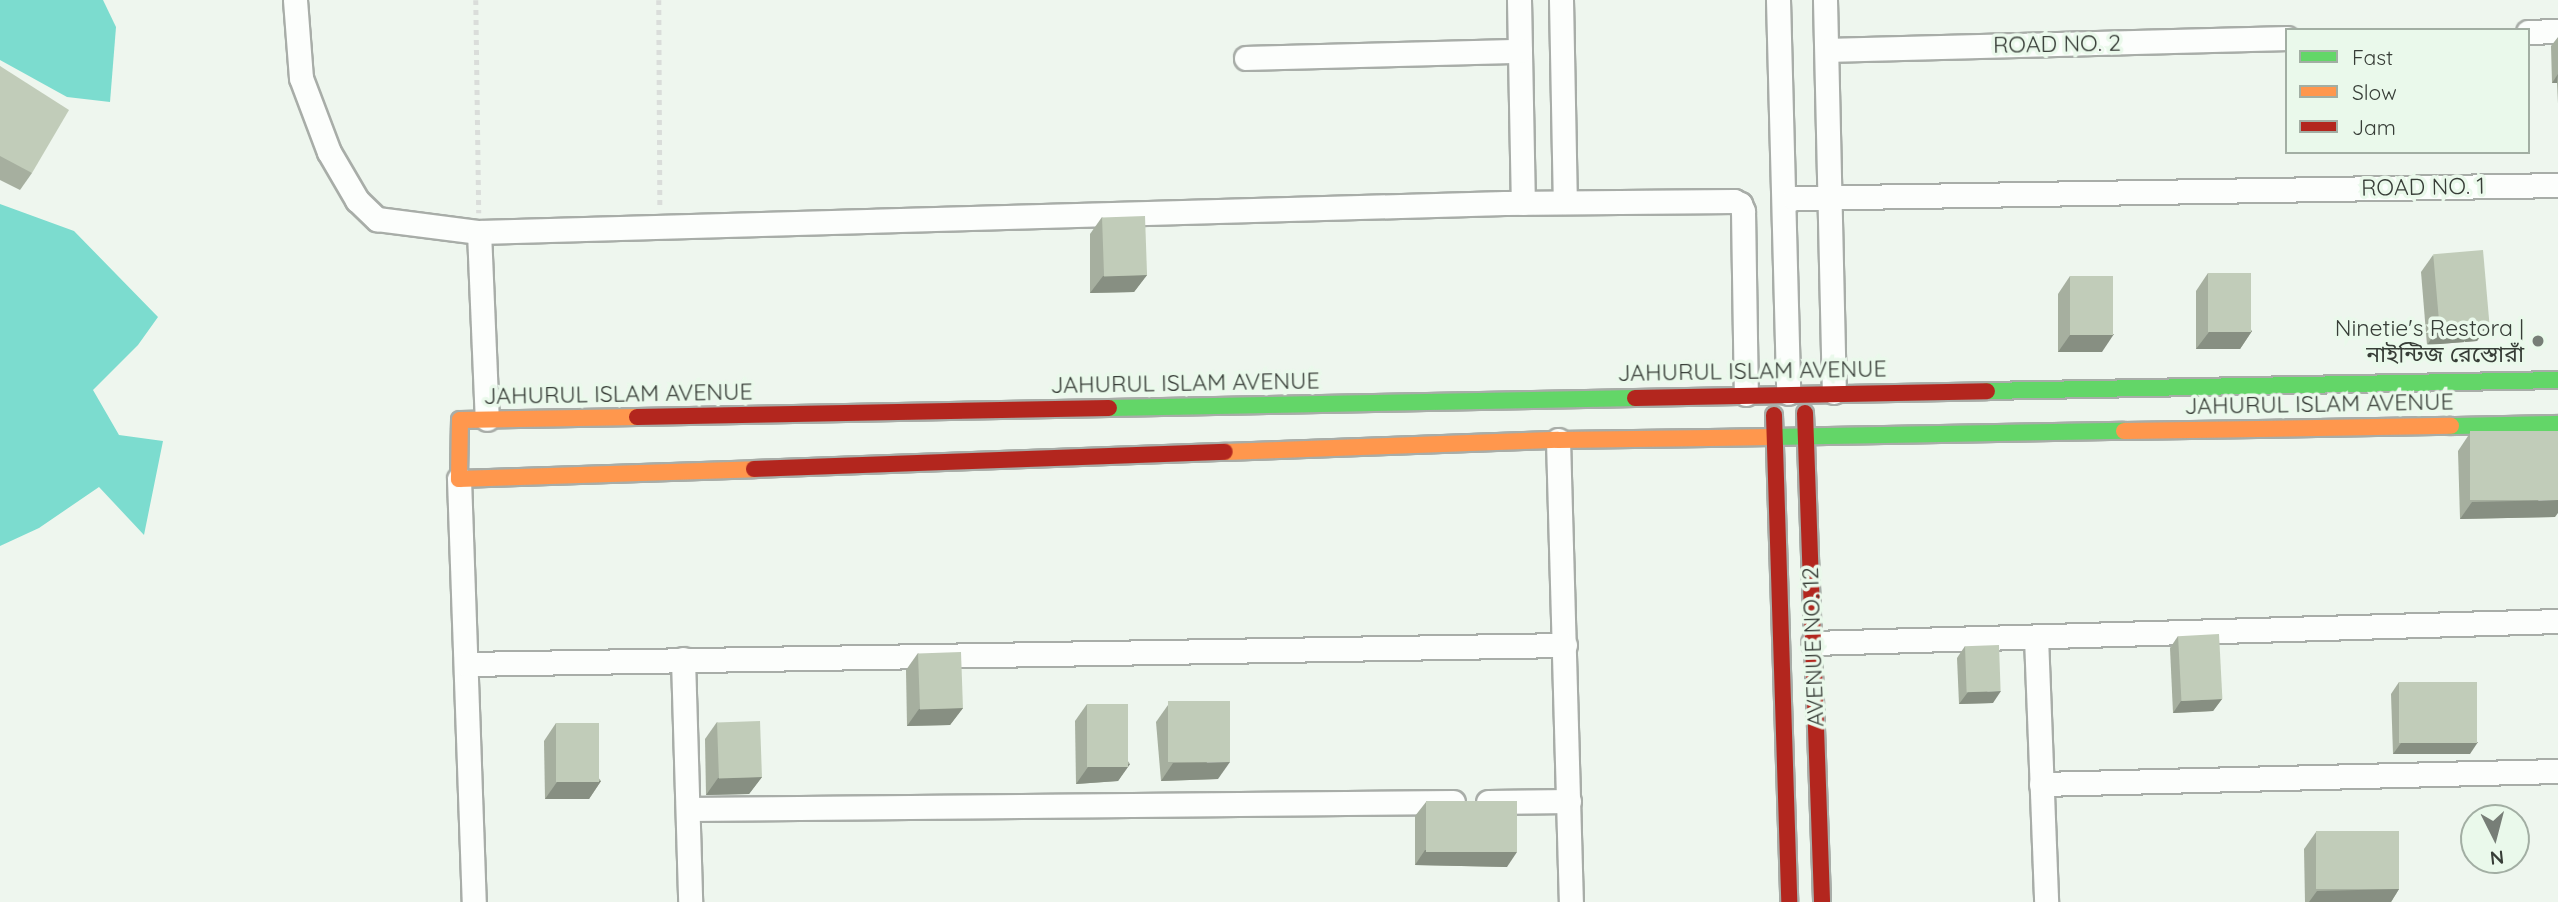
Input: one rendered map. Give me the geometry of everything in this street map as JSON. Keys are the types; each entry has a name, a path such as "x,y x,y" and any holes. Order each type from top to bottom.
{"street":[{"path":"295,0 302,78 329,152 357,200 377,219 479,232 1524,203 1734,201 1740,204 1746,394"},
{"path":"1519,0 1524,203"},
{"path":"1561,0 1566,202"},
{"name":"AVENUE NO. 12","path":"1778,0 1788,393 1775,437 1789,902"},
{"path":"1825,0 1834,392"},
{"path":"2530,32 2558,31"},
{"name":"ROAD NO. 2","path":"1827,50 2285,38"},
{"path":"1246,58 1520,51"},
{"name":"ROAD NO. 1","path":"1785,202 1794,198 1831,197 2558,185"},
{"path":"479,232 487,419"},
{"name":"JAHURUL ISLAM AVENUE","path":"2558,380 460,420 459,480 1558,440 2558,424"},
{"name":"AVENUE NO. 12","path":"1788,393 1805,435 1822,902"},
{"path":"1558,440 1571,902"},
{"path":"459,480 474,902"},
{"path":"1813,643 2558,621"},
{"path":"2036,636 2046,902"},
{"path":"466,664 1565,645"},
{"path":"683,659 690,902"},
{"path":"2041,785 2558,771"},
{"path":"688,809 1569,801"}],"path":[{"path":"477,0 479,232"},
{"path":"659,0 660,227"}],"water":[{"path":"0,0 103,0 116,27 110,102 67,97 0,60"},
{"path":"0,204 74,231 158,317 138,345 93,390 119,435 163,441 144,535 99,487 39,528 0,546"}],"building":[{"path":"0,66 69,110 32,173 0,156"},
{"path":"1145,216 1147,275 1104,276 1102,218"},
{"path":"2483,250 2489,324 2440,328 2433,254"},
{"path":"2208,273 2251,273 2251,332 2208,332"},
{"path":"2070,276 2113,276 2113,335 2070,335"},
{"path":"2470,431 2558,431 2558,500 2470,500"},
{"path":"2219,634 2222,699 2181,701 2178,636"},
{"path":"1999,645 2001,691 1967,692 1965,646"},
{"path":"961,652 963,708 920,709 918,654"},
{"path":"2399,682 2477,682 2477,743 2399,743"},
{"path":"1168,701 1230,701 1230,762 1168,762"},
{"path":"1087,704 1128,704 1128,767 1087,767"},
{"path":"760,721 762,777 719,778 717,723"},
{"path":"556,723 599,723 599,782 556,782"},
{"path":"1426,801 1517,801 1517,852 1426,852"},
{"path":"2316,831 2399,831 2399,889 2316,889"}],"traffic: fast":[{"path":"1987,391 2558,380"},
{"path":"1109,408 1635,398"},
{"path":"2451,426 2558,424"},
{"path":"1771,437 2124,431"}],"traffic: slow":[{"path":"637,417 460,420 459,479 754,469"},
{"path":"2124,431 2451,426"},
{"path":"1225,452 1558,440 1771,437"}],"traffic: jam":[{"path":"1635,398 1987,391"},
{"path":"637,417 1109,408"},
{"path":"1805,413 1822,902"},
{"path":"1774,415 1789,902"},
{"path":"754,469 1225,452"}],"place":[{"name":"Ninetie's Restora | নাইন্টিজ রেস্তোরাঁ","path":"2538,341"}]}
